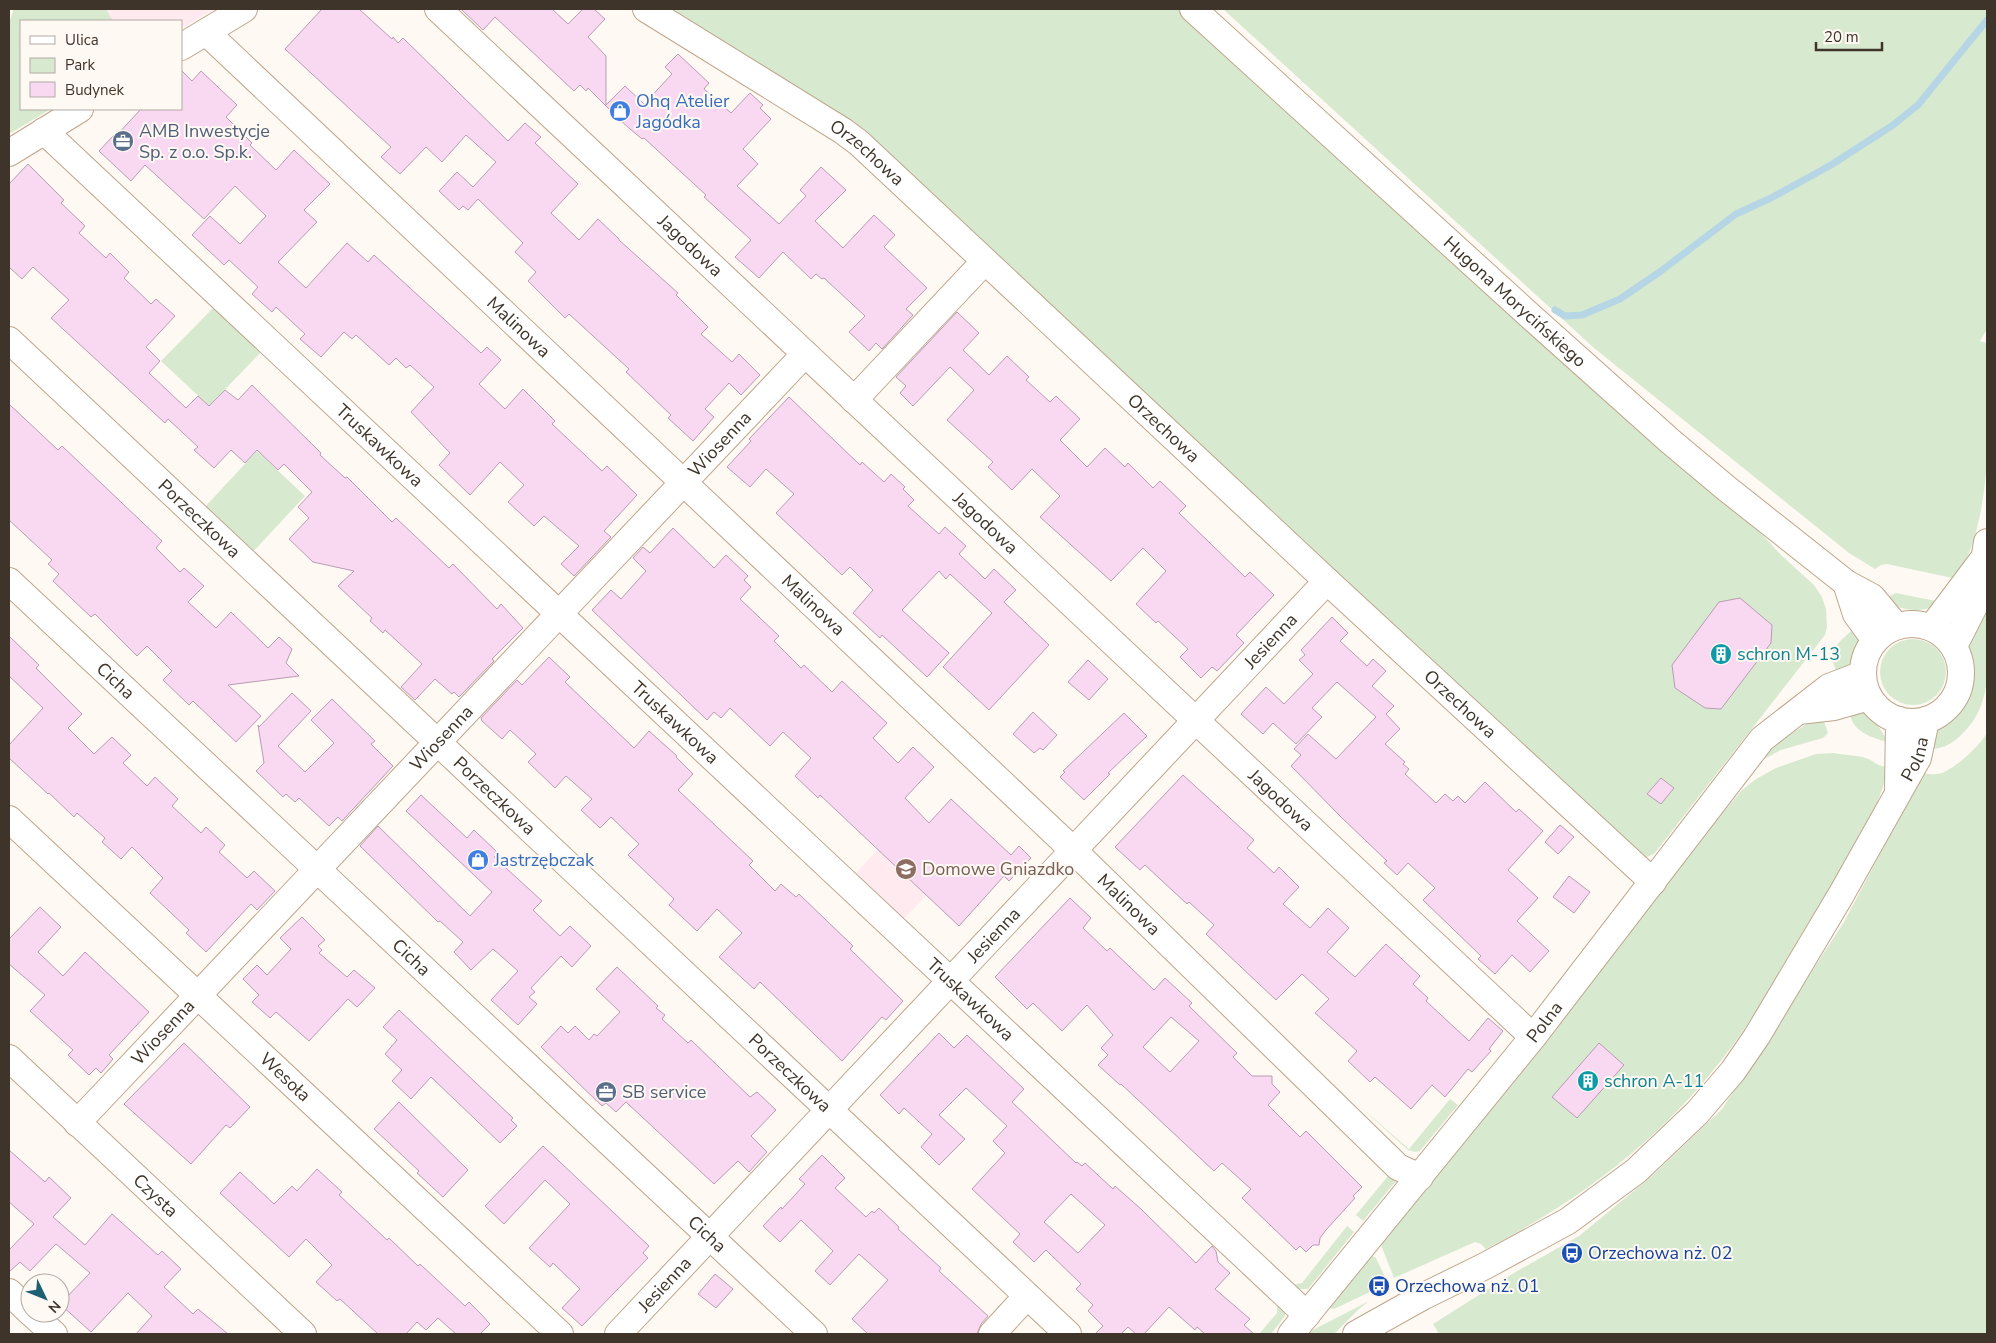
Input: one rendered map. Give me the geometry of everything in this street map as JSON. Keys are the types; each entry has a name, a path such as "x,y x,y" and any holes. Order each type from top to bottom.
{"street":[{"path":"182,46 244,9"},
{"name":"Jagodowa","path":"438,9 1533,1037"},
{"name":"Orzechowa","path":"646,9 854,139 1327,582 1653,882"},
{"name":"Hugona Morycińskiego","path":"1193,9 1528,314 1663,434 1726,488 1846,582 1856,614 1886,633"},
{"name":"Malinowa","path":"206,32 1074,851 1398,1167 1420,1177"},
{"path":"9,153 78,110"},
{"name":"Truskawkowa","path":"44,131 951,982 1299,1325"},
{"path":"854,400 984,262"},
{"name":"Porzeczkowa","path":"9,340 1068,1334"},
{"name":"Wiosenna","path":"77,1123 805,354"},
{"path":"1932,627 1986,549"},
{"path":"1954,646 1978,599 1986,549"},
{"name":"Cicha","path":"9,581 814,1334"},
{"name":"Jesienna","path":"618,1334 1327,582"},
{"path":"1914,623 1932,627 1944,635 1954,646 1960,659 1962,674 1959,690 1951,703 1940,713 1926,720 1913,722 1899,720 1887,715 1877,707 1866,685 1866,656 1886,633 1914,623"},
{"name":"Polna","path":"1299,1325 1533,1037 1762,739 1798,711 1834,706 1866,685"},
{"name":"Polna","path":"1898,794 1899,720"},
{"name":"Polna","path":"1356,1334 1416,1300 1568,1221 1636,1171 1696,1113 1733,1071 1757,1036 1841,895 1918,758 1926,720"},
{"name":"Wesoła","path":"9,819 560,1334"},
{"name":"Czysta","path":"9,1058 303,1334"},
{"path":"9,1292 20,1303"},
{"path":"992,1334 1027,1296"},
{"path":"41,1323 54,1334"}],"shaded area":[{"path":"88,9 214,9 182,28 182,20 94,20"},
{"name":"Domowe Gniazdko","path":"908,818 957,863 902,921 854,875"}],"green space":[{"path":"14,9 106,9 112,20 20,20 20,110 49,110 9,134 9,22"},
{"path":"667,9 1178,9 1658,448 1757,529 1780,554 1814,585 1822,597 1826,609 1827,627 1825,635 1654,854 1642,859 865,132"},
{"path":"1223,9 1987,9 1987,329 1980,341 1987,343 1987,464 1984,494 1978,523 1969,552 1957,579 1887,564 1875,569 1849,553 1594,348"},
{"path":"216,305 264,349 209,406 161,361"},
{"path":"257,451 305,496 251,554 203,509"},
{"path":"1896,593 1941,602 1927,609 1912,610 1896,606 1883,599"},
{"path":"1982,611 1987,612 1988,661 1985,693 1980,708 1973,722 1959,737 1945,746 1932,749 1939,728 1958,709 1967,693 1972,675 1968,647"},
{"path":"1857,626 1859,642 1857,654 1850,665 1838,675 1833,661 1833,652 1838,644"},
{"path":"1913,639 1925,642 1936,649 1943,660 1946,672 1943,684 1936,695 1925,702 1913,705 1901,702 1890,695 1883,684 1880,672 1883,660 1890,649 1901,642"},
{"path":"1863,711 1877,724 1888,742 1859,730 1850,714"},
{"path":"1822,716 1828,733 1823,738 1781,750 1753,765 1769,750 1803,726"},
{"path":"1987,733 1987,1334 1439,1334 1433,1324 1512,1274 1579,1236 1652,1176 1722,1109 1844,922 1923,773 1938,774 1952,768 1979,744"},
{"path":"1834,753 1866,758 1879,765 1888,767 1877,804 1860,839 1775,983 1718,1064 1661,1128 1597,1181 1562,1205 1486,1249 1481,1244 1475,1242 1394,1278 1379,1240 1685,857 1742,790 1756,779 1776,768 1816,754"},
{"path":"1450,1099 1458,1105 1420,1151 1415,1152 1408,1150 1356,1103 1409,1149"},
{"path":"1397,1165 1400,1176 1363,1221 1356,1215"},
{"path":"1347,1226 1354,1232 1308,1289 1299,1289 1290,1285 1302,1283"},
{"path":"1368,1253 1376,1258 1387,1281 1385,1284 1381,1278 1367,1286 1370,1292 1334,1309 1325,1307"},
{"path":"1277,1301 1285,1311 1285,1316 1271,1334 1259,1334 1277,1313"},
{"path":"1369,1301 1334,1334 1305,1334"}],"building":[{"path":"322,9 359,9 398,43 403,38 508,141 525,123 541,137 535,143 578,184 551,213 579,240 598,219 678,293 676,295 708,327 701,334 732,362 739,354 760,375 741,395 729,383 705,409 714,417 693,441 668,418 671,415 626,372 629,369 569,314 565,318 528,281 536,272 515,252 523,243 478,199 468,210 463,206 459,210 439,191 457,172 473,187 496,162 466,135 442,162 426,147 400,174 381,157 391,147 285,49"},
{"path":"461,9 552,9 568,24 583,9 594,9 605,19 588,37 606,56 606,105 625,86 644,104 672,74 665,67 678,54 709,83 704,89 731,113 750,93 763,105 760,108 771,119 743,149 758,164 737,186 779,224 806,196 800,190 821,167 846,190 815,221 843,248 874,215 895,235 884,247 927,288 906,309 913,315 882,349 876,343 869,351 849,332 865,316 824,278 822,279 816,274 811,279 783,252 759,278 735,257 751,240 704,197 706,195 644,138 642,139 630,129 588,88 586,91 580,85 574,91 495,17 483,30"},
{"path":"182,71 192,81 201,71 237,105 226,117 252,143 250,145 276,170 294,150 330,184 304,210 317,222 278,262 306,288 347,243 368,262 374,255 481,353 487,347 501,360 479,384 505,409 523,389 555,421 552,424 602,471 607,466 637,495 604,531 611,537 574,576 561,564 579,546 544,516 534,526 508,502 524,485 500,462 470,495 439,465 450,453 411,412 434,387 410,365 406,368 396,358 389,365 356,335 352,339 344,332 321,357 300,339 305,334 276,307 272,312 252,294 258,287 229,260 224,265 192,235 210,216 240,244 266,216 235,186 204,219 145,165 131,181 99,151 114,135 116,136 140,110 182,110"},
{"path":"28,164 64,200 61,203 85,226 79,233 106,258 110,253 129,272 124,278 151,304 156,299 175,316 146,347 160,361 149,373 186,408 198,396 209,406 225,390 238,400 252,385 321,453 320,455 345,478 347,477 392,522 396,518 449,568 453,564 497,609 501,604 523,628 492,659 494,661 459,697 454,692 452,694 435,679 415,700 401,687 422,664 385,630 383,633 370,621 372,618 338,586 354,571 313,562 289,539 309,518 298,507 312,492 284,464 278,470 257,450 245,463 231,450 214,468 194,450 198,447 168,419 165,423 51,318 69,300 33,267 22,279 9,267 9,184"},
{"path":"957,312 979,333 963,350 989,375 1007,356 1029,377 1026,380 1050,402 1056,396 1080,419 1060,440 1087,467 1105,448 1125,467 1128,463 1153,488 1160,481 1186,506 1179,513 1245,577 1250,572 1274,595 1236,635 1244,643 1217,671 1212,667 1201,678 1180,657 1188,649 1158,621 1156,623 1136,604 1166,571 1143,548 1111,581 1040,517 1060,496 1032,469 1012,490 988,467 993,462 947,420 974,390 950,367 913,406 900,393 906,386 896,377"},
{"path":"789,397 860,465 862,462 884,482 891,474 905,487 903,489 914,500 908,506 939,534 945,527 966,546 959,554 985,579 994,569 1016,590 1004,602 1049,645 989,710 943,667 992,613 950,574 946,579 939,571 902,610 949,653 927,677 882,635 880,638 853,613 873,590 850,567 842,575 776,513 794,494 766,469 750,487 727,467 751,441 749,439"},
{"path":"9,404 58,450 62,446 162,541 156,548 180,572 184,568 204,586 188,602 216,628 231,612 268,648 279,637 292,649 286,663 299,676 228,685 261,716 236,742 193,701 189,705 163,680 172,671 147,646 137,656 95,614 91,617 53,581 59,574 48,564 52,560 9,520"},
{"path":"673,528 714,568 726,555 748,576 744,580 751,587 740,599 779,636 774,641 801,668 804,665 832,692 842,681 887,723 873,738 898,763 913,747 934,767 905,798 929,823 951,799 1011,855 1019,846 1031,858 1009,881 1004,876 959,926 820,795 818,798 795,776 811,758 783,732 770,746 730,708 721,718 714,712 707,720 592,610 611,590 621,599 646,571 633,558 643,547 650,553"},
{"name":"schron M-13","path":"1740,598 1772,625 1771,643 1721,709 1705,708 1675,688 1672,665 1719,602"},
{"path":"1332,617 1348,633 1340,641 1367,666 1373,659 1386,671 1372,686 1394,706 1386,714 1400,729 1385,744 1405,762 1403,764 1409,769 1405,774 1436,803 1445,794 1453,801 1458,796 1465,803 1485,782 1516,812 1519,809 1543,831 1508,870 1538,898 1517,921 1549,951 1530,972 1512,955 1495,974 1478,959 1481,956 1423,900 1435,888 1408,863 1397,875 1384,863 1387,861 1291,766 1301,755 1294,749 1308,734 1336,759 1376,717 1337,682 1312,708 1322,717 1296,744 1273,723 1263,734 1241,714 1266,687 1284,704 1313,674 1299,660 1305,655 1301,650"},
{"path":"9,636 39,665 36,668 82,714 68,728 94,754 112,737 131,755 123,763 147,786 155,777 178,799 172,806 201,833 206,827 225,845 219,852 247,878 254,871 275,891 257,910 251,904 206,952 186,933 189,930 150,893 163,878 132,847 121,859 102,842 105,838 77,813 74,817 9,758 9,745 43,708 9,676"},
{"path":"549,657 570,677 565,682 634,748 649,731 677,756 693,774 678,790 753,861 749,865 775,891 781,884 796,897 799,894 853,946 850,949 903,1001 886,1020 882,1017 842,1061 760,982 754,989 719,957 742,933 717,909 697,931 669,905 674,899 628,855 639,844 611,817 600,828 581,810 592,799 566,776 555,788 528,762 536,754 510,730 502,739 482,721 481,718 517,680 522,685"},
{"path":"1088,660 1108,679 1089,700 1068,682"},
{"path":"292,693 311,711 278,746 305,772 334,743 311,720 332,699 375,741 371,744 393,766 342,821 338,817 329,826 299,798 295,802 286,794 283,797 256,771 264,763 258,725 259,727"},
{"path":"1033,712 1057,735 1043,750 1040,748 1034,753 1013,734"},
{"path":"1124,713 1147,736 1108,773 1110,774 1084,800 1060,777 1065,772 1063,771"},
{"path":"1183,775 1254,840 1247,848 1274,873 1279,867 1299,887 1283,904 1310,928 1328,908 1349,928 1327,952 1355,977 1386,944 1420,976 1413,984 1428,998 1426,1001 1469,1041 1488,1018 1503,1031 1489,1049 1491,1051 1472,1072 1468,1069 1445,1097 1432,1085 1411,1109 1375,1077 1370,1082 1348,1061 1357,1051 1315,1013 1329,999 1302,974 1276,1000 1206,934 1214,925 1189,902 1187,904 1145,865 1140,870 1115,847"},
{"path":"1661,778 1674,788 1661,804 1647,794"},
{"path":"421,795 467,838 474,830 498,853 494,857 542,901 533,910 560,936 570,926 591,946 572,967 561,956 531,988 535,992 529,997 537,1004 518,1025 491,1000 518,971 493,949 471,970 454,952 463,942 440,921 438,922 360,846 378,826 470,916 492,892 406,811"},
{"path":"1560,825 1574,837 1558,854 1545,842"},
{"path":"1569,876 1590,892 1574,913 1553,897"},
{"path":"1070,898 1091,918 1083,928 1107,951 1110,948 1154,990 1165,978 1192,1003 1189,1006 1237,1053 1233,1057 1252,1076 1272,1076 1272,1084 1280,1092 1268,1105 1300,1137 1306,1131 1362,1187 1353,1196 1355,1198 1320,1238 1319,1245 1313,1245 1306,1252 1300,1246 1296,1250 1242,1198 1251,1189 1222,1163 1214,1171 1098,1065 1108,1055 1101,1048 1113,1035 1087,1005 1062,1031 1033,1003 1027,1009 995,977","holes":["1171,1017 1199,1041 1170,1072 1143,1047"]},
{"path":"40,907 61,927 38,952 63,976 85,952 149,1012 109,1055 113,1059 101,1073 96,1068 89,1075 68,1055 73,1050 30,1011 45,995 9,964 9,939"},
{"path":"302,917 325,940 318,946 322,950 319,953 347,977 354,970 375,988 357,1007 348,999 309,1041 276,1012 270,1018 252,1002 259,995 243,979 257,965 267,975 291,949 280,938"},
{"path":"617,967 658,1006 656,1008 665,1015 662,1019 688,1043 691,1040 750,1097 757,1092 776,1110 751,1136 767,1152 749,1172 738,1161 714,1184 626,1102 616,1112 606,1103 602,1106 541,1047 561,1026 568,1033 575,1026 589,1040 594,1034 597,1036 620,1012 596,989"},
{"path":"399,1010 513,1118 511,1120 517,1126 500,1143 431,1077 411,1099 392,1081 402,1070 385,1054 397,1040 383,1027"},
{"path":"939,1033 954,1048 967,1035 1024,1089 1012,1102 1076,1163 1082,1166 1085,1163 1113,1189 1115,1186 1196,1263 1212,1246 1216,1251 1218,1262 1230,1273 1215,1289 1250,1319 1244,1325 1254,1334 1205,1334 1197,1327 1195,1330 1169,1307 1144,1334 1136,1334 1128,1327 1121,1334 1095,1334 1103,1326 1088,1311 1093,1305 1076,1289 1081,1284 1046,1250 1034,1262 1013,1242 1020,1234 972,1189 1005,1153 993,1141 1007,1126 966,1088 939,1115 965,1139 939,1165 921,1147 932,1134 904,1108 899,1114 880,1095","holes":["1071,1194 1105,1225 1078,1253 1044,1222"]},
{"path":"184,1043 250,1107 230,1128 226,1125 191,1164 124,1104"},
{"name":"schron A-11","path":"1599,1043 1624,1065 1577,1118 1552,1097"},
{"path":"399,1102 468,1170 443,1197 417,1173 419,1171 374,1129"},
{"path":"543,1146 649,1246 643,1253 648,1258 582,1326 562,1308 580,1289 553,1263 550,1267 529,1248 570,1204 545,1180 504,1224 485,1206"},
{"path":"9,1150 45,1182 49,1177 71,1198 53,1217 85,1245 112,1214 158,1255 162,1251 181,1269 164,1287 193,1314 198,1309 228,1334 136,1334 152,1316 128,1293 91,1332 70,1313 70,1294 90,1273 56,1244 30,1271 20,1262 9,1272 9,1250 34,1224 9,1202"},
{"path":"822,1155 845,1178 835,1188 866,1217 872,1211 874,1213 879,1208 899,1227 898,1229 941,1268 939,1271 988,1316 981,1324 977,1334 868,1334 852,1319 888,1280 859,1254 830,1285 815,1271 833,1251 801,1220 780,1242 763,1226 805,1184 799,1179"},
{"path":"317,1169 342,1192 339,1195 387,1240 389,1238 418,1266 420,1264 465,1306 469,1302 490,1324 480,1334 456,1334 438,1318 426,1330 417,1322 406,1334 378,1334 340,1299 337,1301 316,1282 332,1265 306,1239 289,1257 220,1193 240,1172 274,1204 292,1186 297,1191"},
{"path":"715,1274 733,1289 716,1308 698,1294"}],"waterway":[{"path":"1555,310 1565,316 1582,315 1620,299 1661,271 1736,214 1771,198 1831,165 1893,125 1918,105 1987,20"}],"place":[{"name":"Ohq Atelier Jagódka","path":"620,111"},
{"name":"AMB Inwestycje Sp. z o.o. Sp.k.","path":"123,141"},
{"name":"schron M-13","path":"1721,654"},
{"name":"Jastrzębczak","path":"478,860"},
{"name":"Domowe Gniazdko","path":"906,869"},
{"name":"schron A-11","path":"1588,1081"},
{"name":"SB service","path":"606,1092"},
{"name":"Orzechowa nż. 02","path":"1572,1253"},
{"name":"Orzechowa nż. 01","path":"1379,1286"}]}
